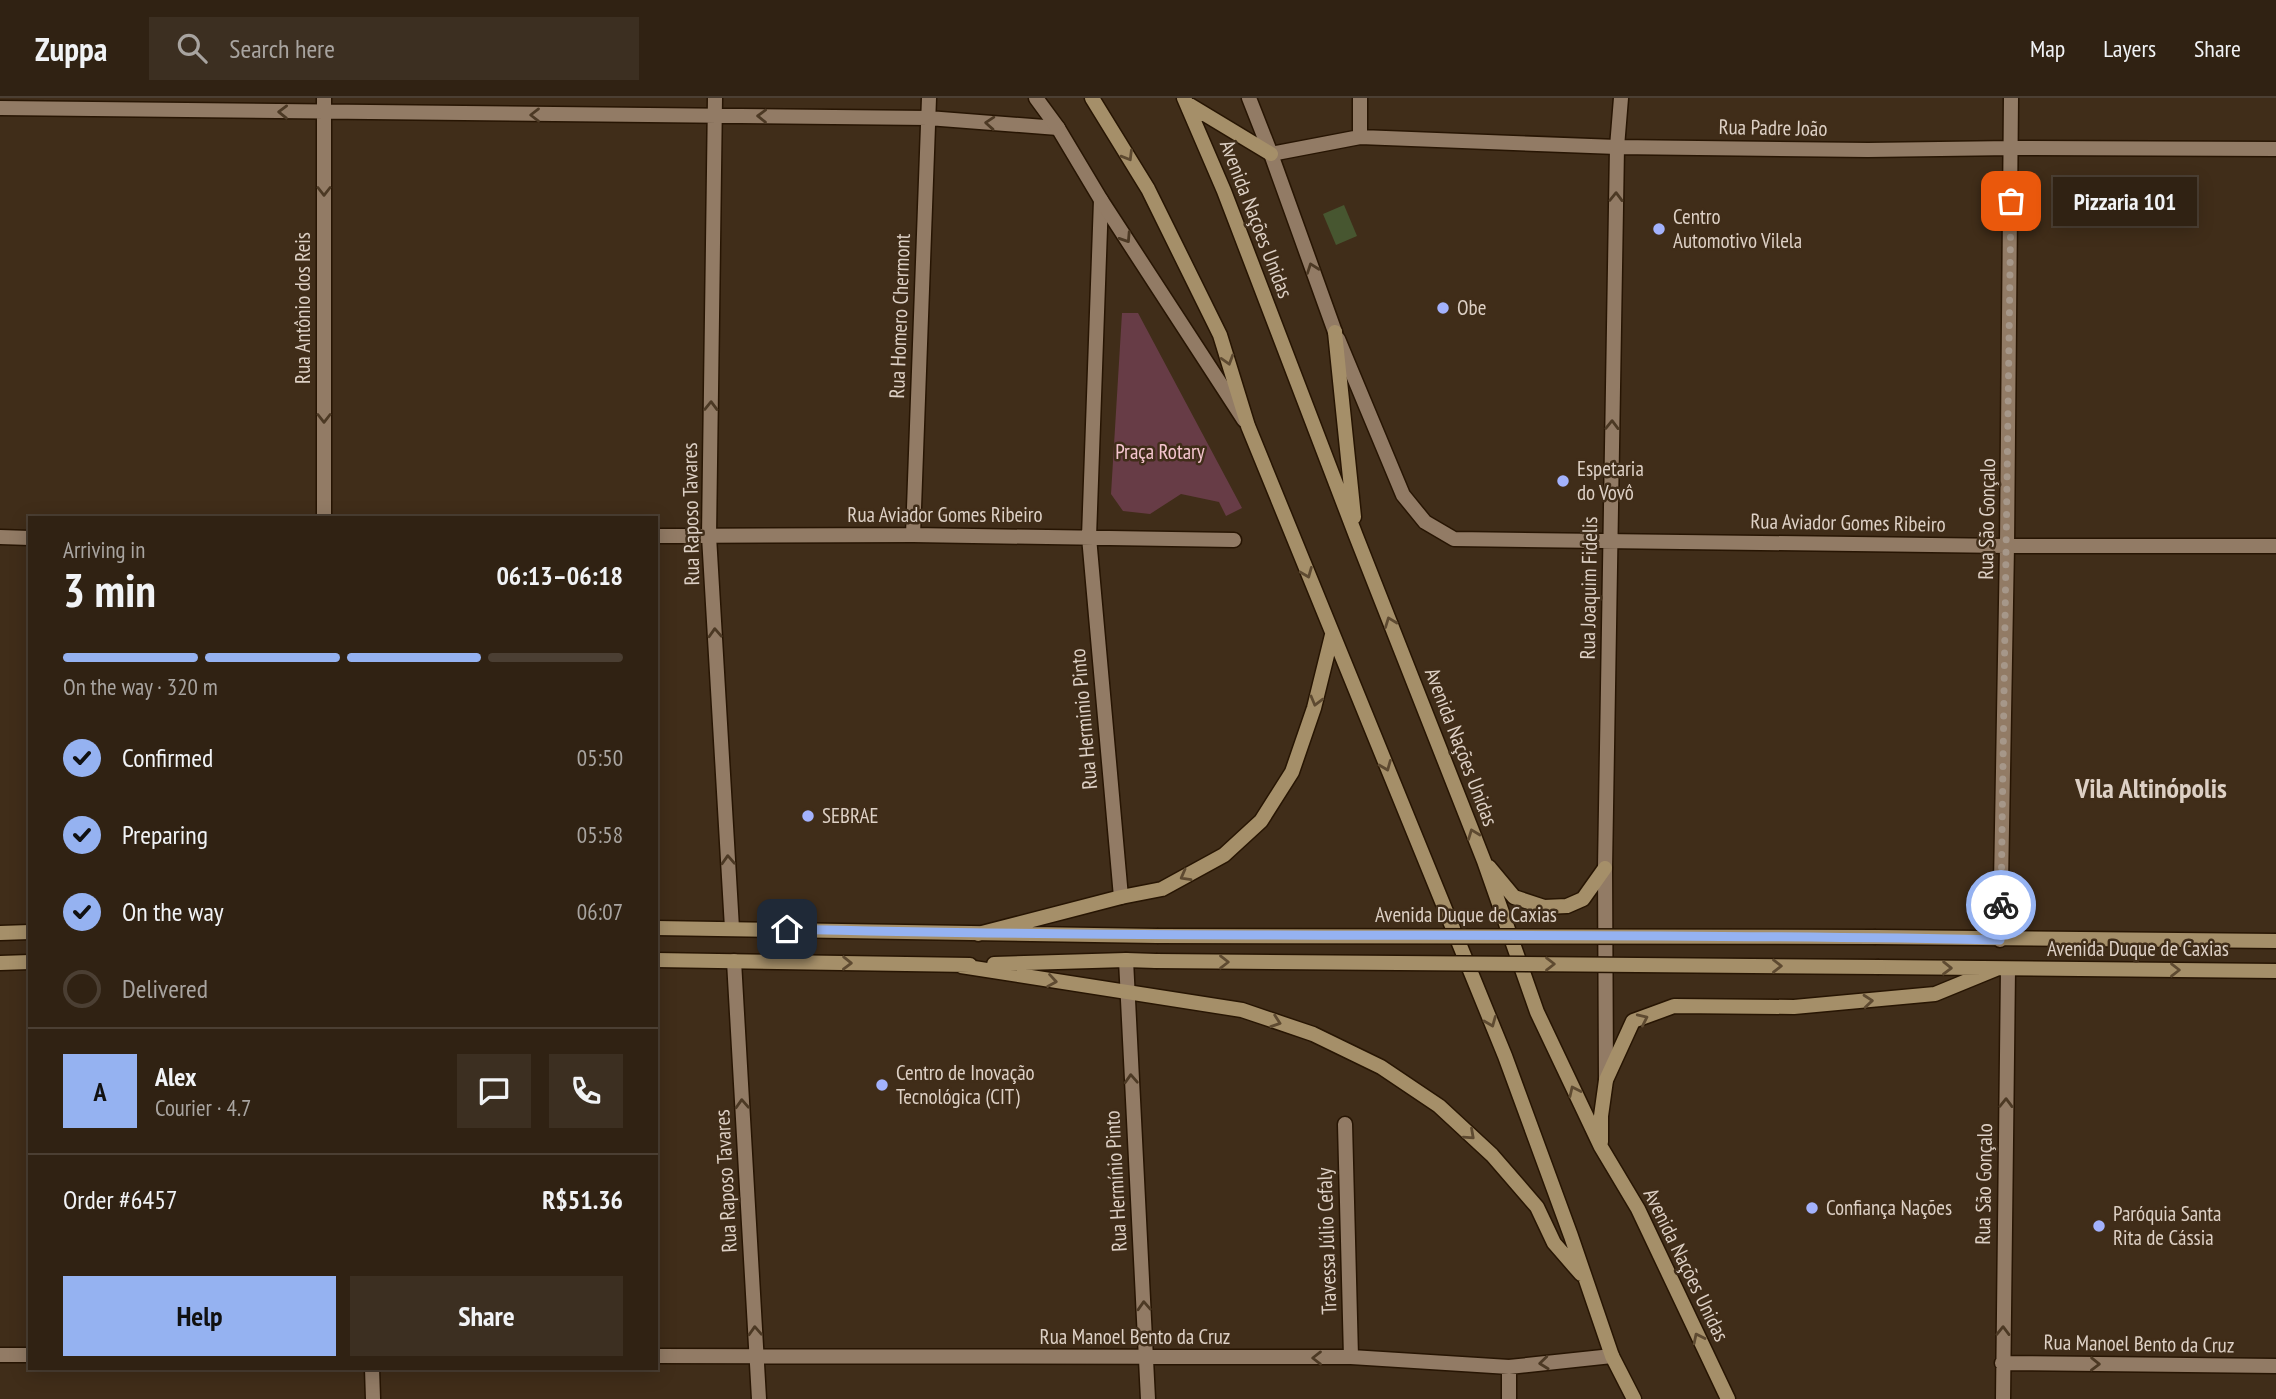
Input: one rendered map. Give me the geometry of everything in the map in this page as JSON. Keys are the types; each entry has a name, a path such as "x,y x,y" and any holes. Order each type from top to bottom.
{"main road":[{"path":"1092,98 1147,189 1220,335 1248,426 1505,1056 1572,1236 1612,1356 1634,1399"},
{"path":"1186,101 1271,154"},
{"name":"Avenida Nações Unidas","path":"1186,101 1224,191 1483,861 1537,1012 1601,1147 1637,1209 1728,1399"},
{"path":"1335,332 1356,536"},
{"path":"978,934 1162,889 1224,855 1261,821 1292,772 1314,708 1332,635"},
{"path":"1483,861 1514,897 1544,907 1567,906 1583,899 1605,868"},
{"name":"Avenida Duque de Caxias","path":"658,928 1157,936 1876,937 2276,941"},
{"path":"0,933 28,932"},
{"name":"Avenida Duque de Caxias","path":"658,960 961,965 1126,960 2276,971"},
{"path":"0,963 28,962"},
{"path":"961,965 1242,1010 1314,1034 1381,1067 1439,1106 1492,1155 1537,1208 1554,1243 1585,1278"},
{"path":"1601,1147 1601,1116 1606,1080 1633,1021 1674,1006 1794,1007 1935,995 2003,969"}],"street":[{"name":"Rua Raposo Tavares","path":"715,98 709,536 732,928"},
{"name":"Rua Homero Chermont","path":"913,535 929,98"},
{"path":"1036,98 1058,128 1101,200 1248,426"},
{"name":"Avenida Nações Unidas","path":"1249,98 1335,332 1403,495 1425,522"},
{"path":"1360,98 1360,137"},
{"name":"Rua Joaquim Fidelis","path":"1606,1080 1605,868 1617,147 1621,98"},
{"name":"Rua São Gonçalo","path":"2000,940 2011,98"},
{"path":"0,108 324,106 714,116 928,118 1058,128"},
{"name":"Rua Antônio dos Reis","path":"324,106 324,516"},
{"name":"Rua Padre João","path":"1271,154 1360,137 1617,147 1868,150 2276,149"},
{"path":"1089,537 1101,200"},
{"name":"Rua Aviador Gomes Ribeiro","path":"1425,522 1454,539 2007,546 2276,546"},
{"name":"Rua Aviador Gomes Ribeiro","path":"658,537 913,535 1234,540"},
{"path":"0,537 28,538"},
{"name":"Rua Herminio Pinto","path":"1089,537 1121,897"},
{"name":"Rua Hermínio Pinto","path":"1126,960 1149,1399"},
{"name":"Rua Raposo Tavares","path":"734,961 759,1399"},
{"name":"Rua São Gonçalo","path":"2003,969 2003,1399"},
{"name":"Travessa Júlio Cefaly","path":"1345,1124 1351,1357"},
{"path":"0,1355 28,1355"},
{"name":"Rua Manoel Bento da Cruz","path":"658,1356 1351,1357 1509,1367 1612,1356"},
{"name":"Rua Manoel Bento da Cruz","path":"2002,1363 2276,1366"},
{"path":"1509,1367 1509,1399"},
{"path":"372,1370 373,1399"}],"green space":[{"name":"Praça Rotary","path":"1122,313 1138,313 1242,508 1226,516 1219,502 1181,494 1150,514 1123,511 1111,494"}],"shaded area":[{"path":"1344,205 1357,236 1336,245 1323,214"}],"way so far":[{"path":"2001,905 2011,201"}],"place":[{"name":"Pizzaria 101","path":"2011,201"},
{"name":"Centro Automotivo Vilela","path":"1659,229"},
{"name":"Obe","path":"1443,308"},
{"name":"Espetaria do Vovô","path":"1563,481"},
{"name":"SEBRAE","path":"808,816"},
{"name":"Centro de Inovação Tecnológica (CIT)","path":"882,1085"},
{"name":"Confiança Nações","path":"1812,1208"},
{"name":"Paróquia Santa Rita de Cássia","path":"2099,1226"}],"district":[{"name":"Vila Altinópolis","path":"2151,788"}],"route":[{"path":"787,929 1157,936 1876,937 2000,940 2001,905"}]}
